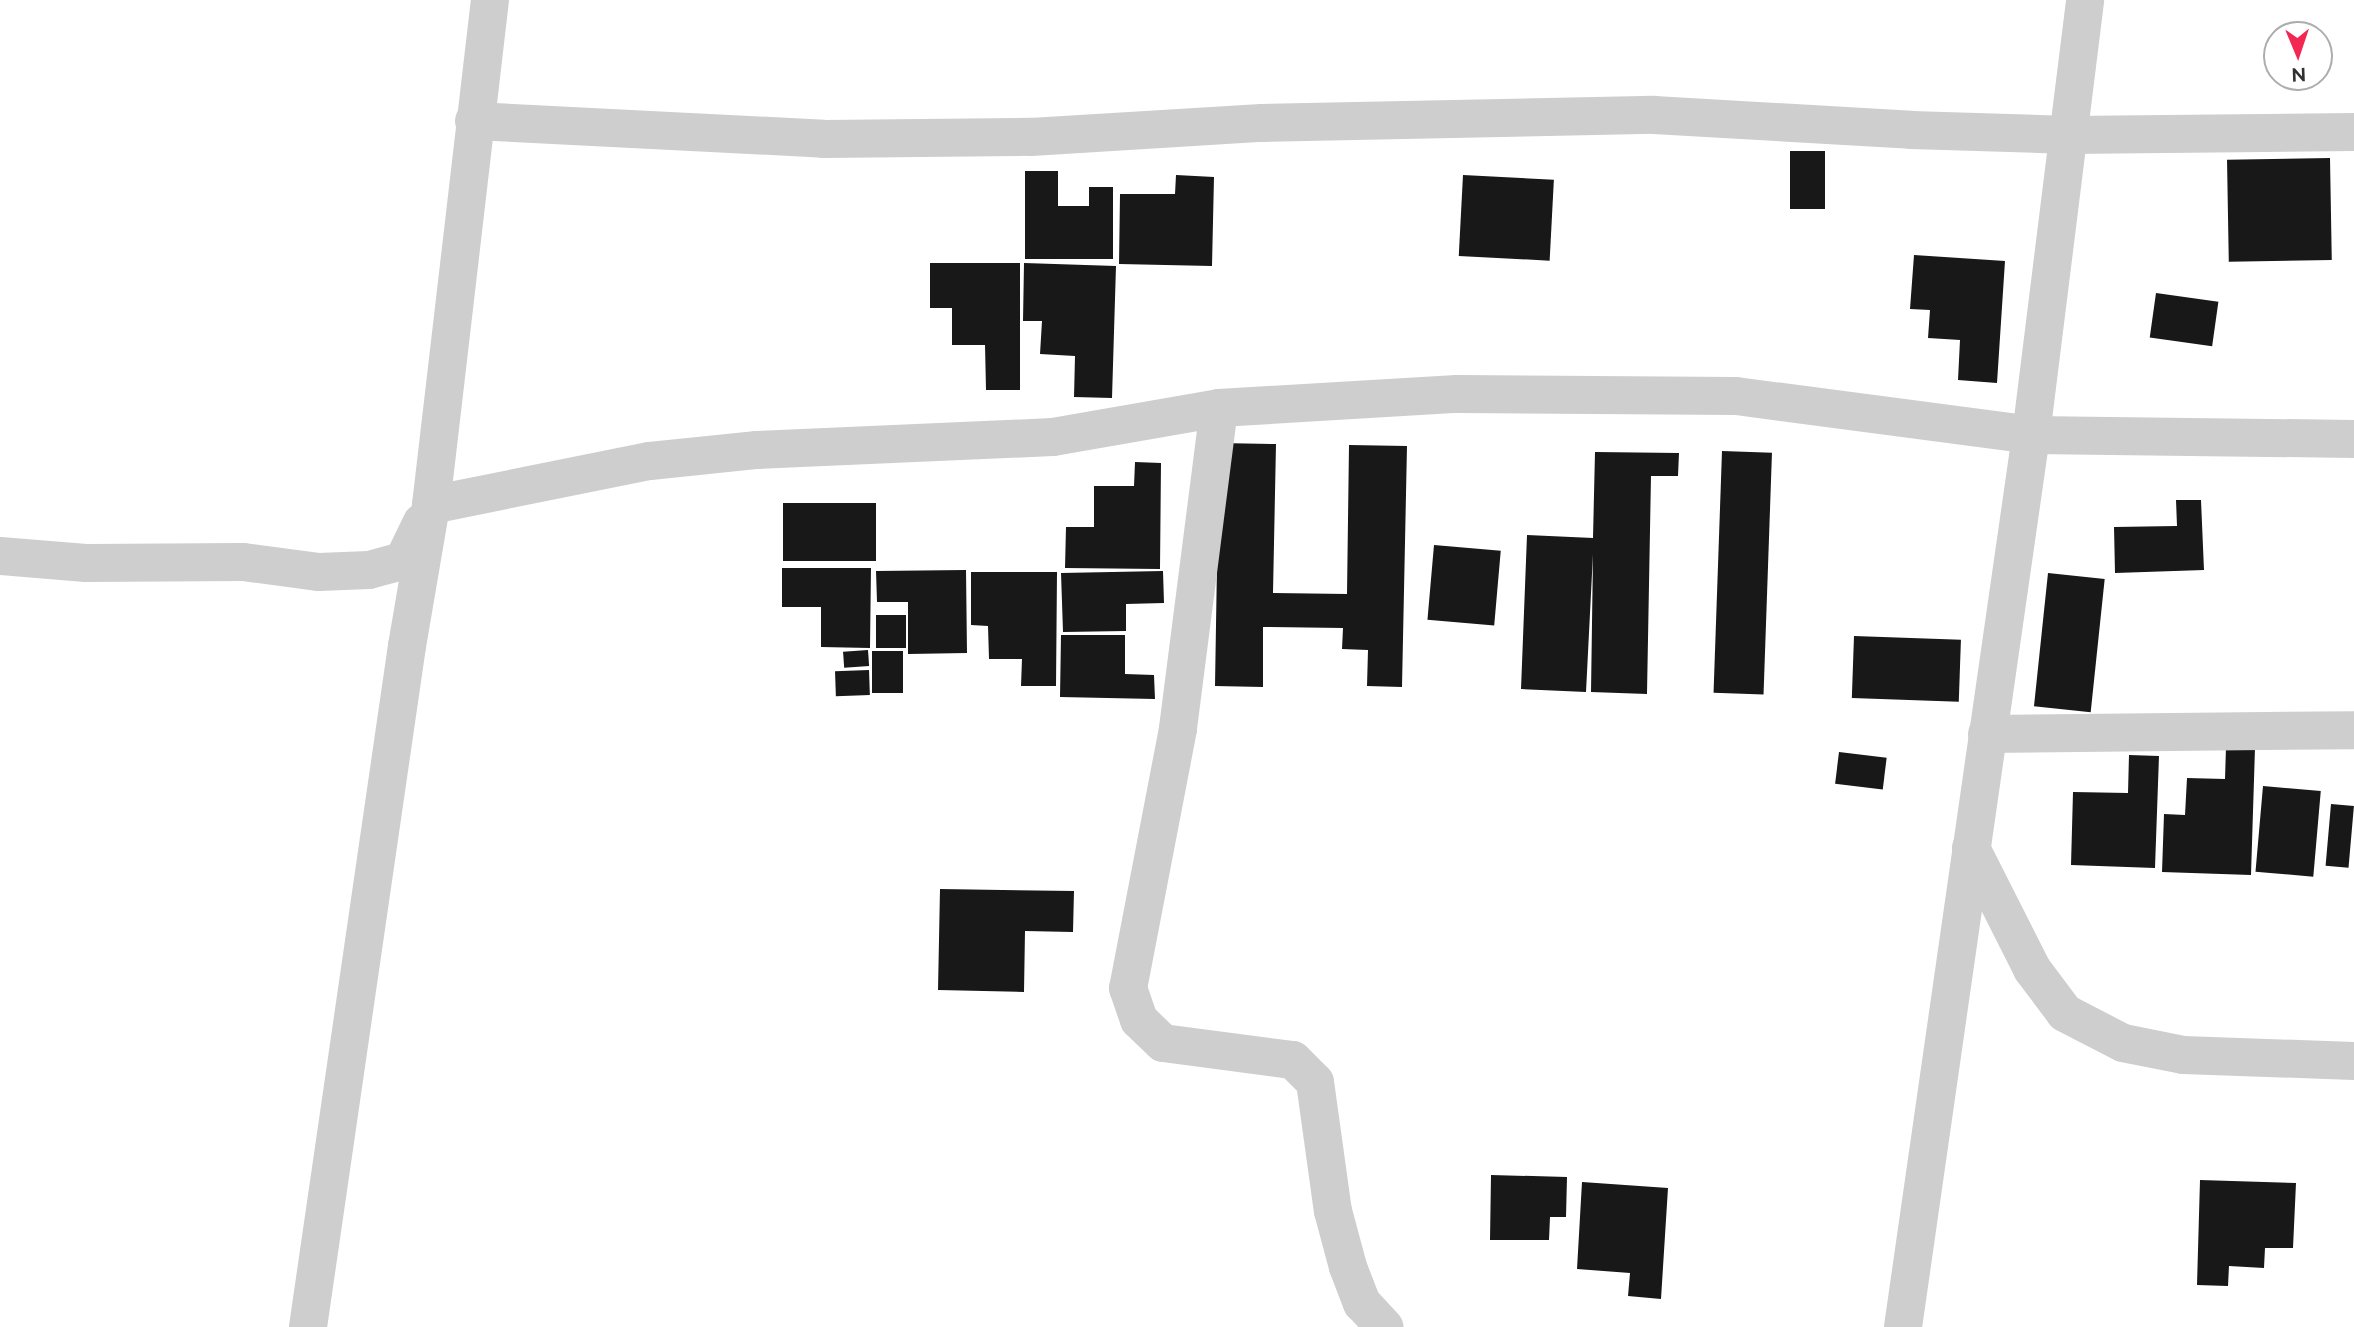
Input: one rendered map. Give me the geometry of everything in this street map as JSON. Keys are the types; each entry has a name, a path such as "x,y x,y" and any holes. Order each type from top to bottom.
{"street":[{"path":"307,1327 407,646 431,505 490,0"},
{"path":"1903,1327 2031,435 2085,0"},
{"path":"474,121 824,139 1031,137 1262,123 1654,115 1911,131 2068,135 2354,132"},
{"path":"431,505 650,461 757,450 1053,437 1219,408 1457,394 1736,396 2031,435 2354,439"},
{"path":"1219,408 1178,729 1128,988 1139,1020 1163,1043 1293,1060 1315,1083 1333,1211 1348,1267 1362,1303 1384,1327"},
{"path":"0,556 86,563 243,562 319,572 369,570 403,561 431,505"},
{"path":"1987,734 2354,730"},
{"path":"1971,848 2032,969 2065,1013 2123,1043 2183,1055 2354,1061"}],"building":[{"path":"1790,151 1825,151 1825,209 1790,209"},
{"path":"2330,158 2332,260 2229,262 2227,160"},
{"path":"1025,171 1058,171 1058,206 1089,206 1089,187 1113,187 1113,259 1025,259"},
{"path":"1176,175 1214,177 1212,266 1119,264 1120,194 1175,194"},
{"path":"1463,175 1554,180 1550,261 1459,256"},
{"path":"1914,255 2005,261 1997,383 1958,380 1960,340 1928,338 1930,310 1910,309"},
{"path":"930,263 1020,263 1020,390 986,390 985,345 952,345 952,308 930,308"},
{"path":"1024,263 1116,266 1112,398 1074,397 1075,356 1040,354 1042,321 1023,321"},
{"path":"2156,293 2218,302 2212,346 2150,338"},
{"path":"1219,443 1276,444 1273,593 1347,594 1349,445 1407,446 1402,687 1367,686 1368,650 1342,649 1343,628 1263,627 1263,687 1215,686"},
{"path":"1722,451 1772,453 1764,695 1714,693"},
{"path":"1595,452 1679,453 1678,476 1651,476 1647,694 1591,692 1593,554 1586,692 1521,689 1527,535 1593,538"},
{"path":"1135,462 1161,463 1160,569 1065,568 1066,527 1094,527 1094,486 1134,486"},
{"path":"2176,500 2201,500 2204,570 2115,573 2114,527 2177,526"},
{"path":"783,503 876,503 876,561 783,561"},
{"path":"1434,545 1501,551 1494,626 1427,620"},
{"path":"782,568 871,568 870,648 821,647 821,607 782,607"},
{"path":"966,570 967,653 908,654 908,602 877,602 876,571"},
{"path":"1163,571 1164,603 1126,604 1126,631 1063,632 1061,573"},
{"path":"971,572 1057,572 1056,686 1021,686 1022,659 989,659 988,626 971,625"},
{"path":"2048,573 2105,579 2091,712 2034,706"},
{"path":"876,615 906,615 906,648 876,648"},
{"path":"1061,635 1125,635 1125,674 1154,675 1155,699 1060,697"},
{"path":"1854,636 1961,640 1959,702 1852,698"},
{"path":"868,650 869,666 844,668 843,652"},
{"path":"872,651 903,651 903,693 872,693"},
{"path":"869,670 870,695 836,696 835,671"},
{"path":"2226,747 2255,748 2251,875 2162,872 2164,814 2185,815 2187,778 2225,779"},
{"path":"1839,752 1887,758 1883,790 1835,784"},
{"path":"2129,755 2159,756 2155,868 2071,865 2073,792 2128,793"},
{"path":"2263,786 2321,791 2313,877 2256,872"},
{"path":"2331,804 2354,806 2349,868 2326,866"},
{"path":"940,889 1074,891 1073,932 1025,931 1024,992 938,990"},
{"path":"1491,1175 1567,1177 1566,1217 1550,1217 1549,1240 1490,1240"},
{"path":"2200,1180 2296,1183 2293,1248 2265,1248 2264,1268 2229,1266 2228,1286 2197,1285"},
{"path":"1582,1182 1668,1188 1661,1299 1628,1296 1630,1273 1577,1269"}]}
